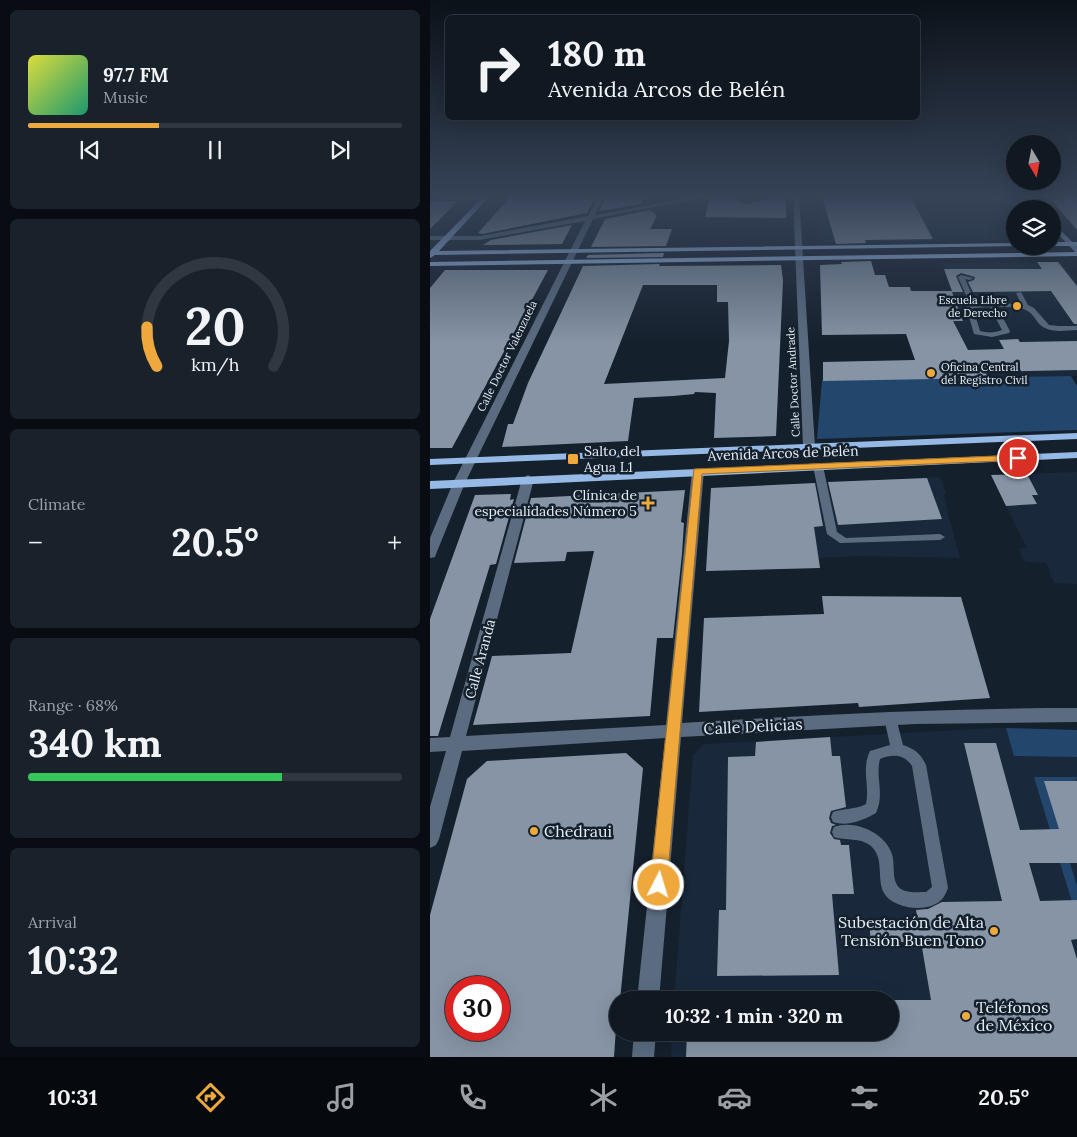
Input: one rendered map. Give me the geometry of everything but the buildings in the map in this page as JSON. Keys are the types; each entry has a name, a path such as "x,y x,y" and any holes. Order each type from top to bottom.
{"main road":[{"path":"431,254 992,245"},
{"path":"430,264 1077,253"},
{"name":"Avenida Arcos de Belén","path":"430,462 469,462 1077,436"},
{"name":"Avenida Arcos de Belén","path":"430,485 698,471 1077,455"}],"street":[{"name":"Calle Doctor Valenzuela","path":"430,554 459,483 576,245"},
{"name":"Calle Doctor Andrade","path":"800,248 809,447"},
{"path":"649,991 698,471"},
{"name":"Calle Aranda","path":"430,839 528,479"},
{"name":"Calle Delicias","path":"430,745 890,718 999,714 1077,715"},
{"path":"642,1057 644,1041"}],"lane":[{"path":"970,278 961,277 974,306"},
{"path":"1019,293 1025,306"},
{"path":"988,296 994,306 1006,331 984,334 976,332 968,306 994,306 1025,306 1031,309 1044,325 1048,327 1077,328"},
{"path":"818,466 832,534 837,538 844,540 940,537"},
{"path":"890,718 898,750"},
{"path":"838,817 860,815 871,808 875,794 872,760 874,755 881,751 898,750 908,752 917,760 919,766 940,888 938,893 933,899 925,900 903,900 896,896 889,884 884,851 879,844 859,834 839,832"}],"shaded area":[{"name":"Escuela Libre de Derecho","path":"1061,262 1077,283 1077,376 989,378 978,359 973,359 952,321 962,320 942,263"},
{"path":"1071,376 1077,386 1077,430 817,439 822,380"},
{"path":"1077,472 1077,584 1054,583 1046,563 1025,562 1019,549 1027,548 991,475"},
{"path":"940,477 946,493 944,494 960,558 859,556 819,558 820,568 706,571 711,488"},
{"path":"995,728 1077,730 1077,1057 671,1057 672,1041 899,1041 899,991 675,991 693,755 704,744"},
{"path":"1006,728 1077,730 1077,757 1014,756"},
{"path":"1034,777 1077,777 1059,830 1050,830"},
{"path":"1060,863 1070,863 1077,886 1077,918"}],"place":[{"name":"Escuela Libre de Derecho","path":"1017,306"},
{"name":"Oficina Central del Registro Civil","path":"931,373"},
{"name":"Salto del Agua L1","path":"573,459"},
{"name":"Clínica de especialidades Número 5","path":"648,503"},
{"name":"Chedraui","path":"534,831"},
{"name":"Subestación de Alta Tensión Buen Tono","path":"994,931"},
{"name":"Teléfonos de México","path":"966,1016"}],"route":[{"path":"659,885 698,471 1018,458"}]}
